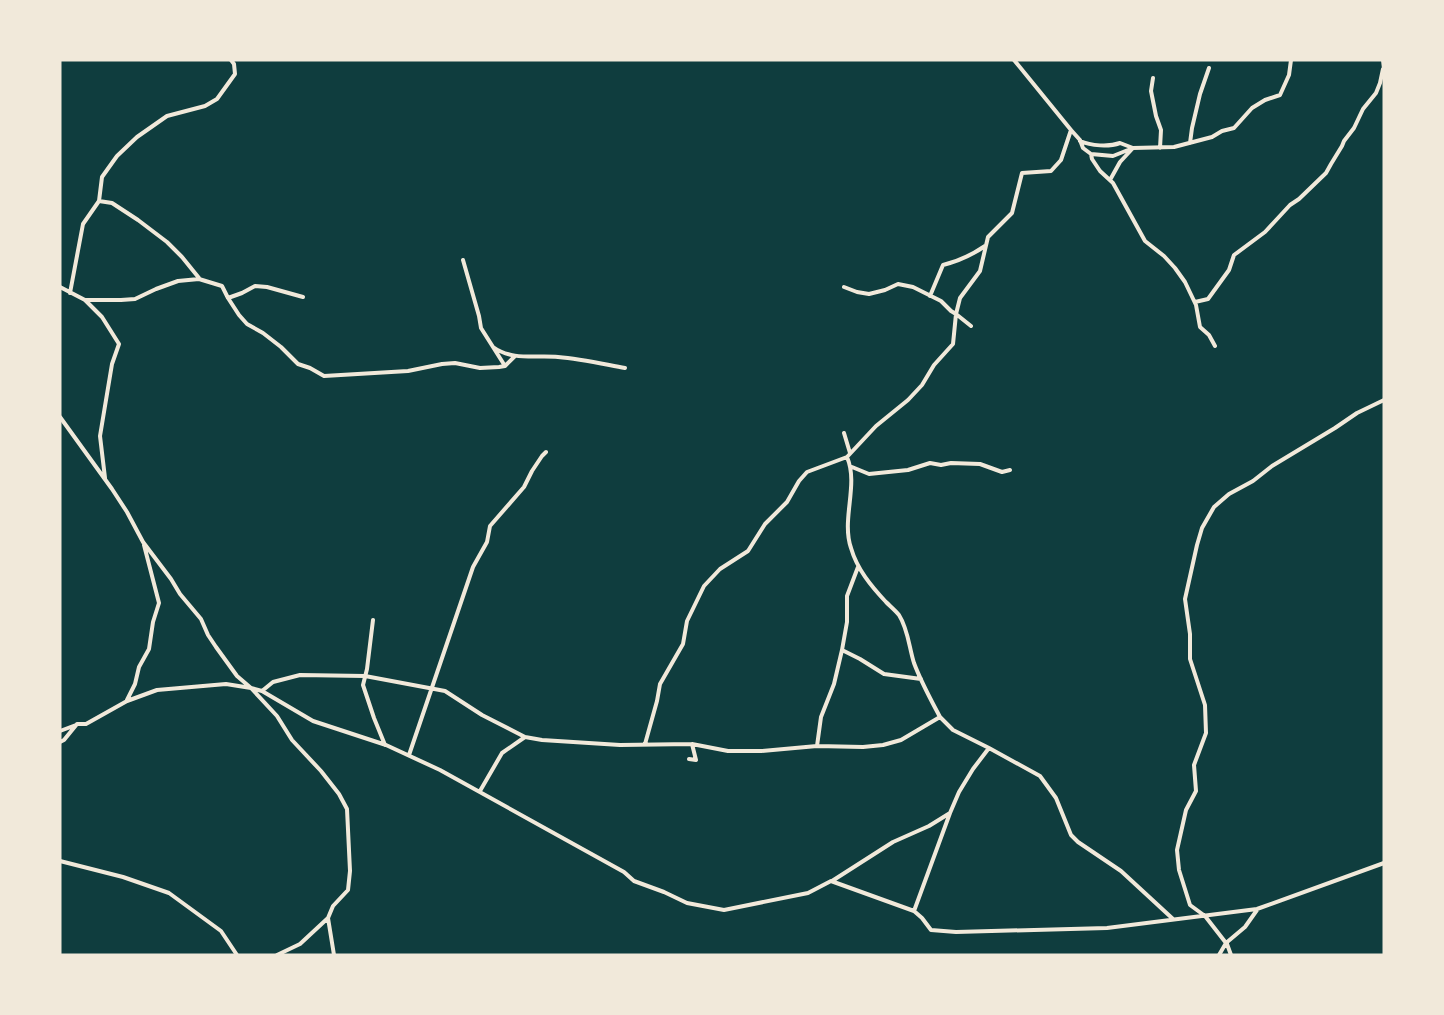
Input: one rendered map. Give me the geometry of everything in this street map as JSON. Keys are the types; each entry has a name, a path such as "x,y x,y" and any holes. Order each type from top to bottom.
{"street":[{"path":"70,293 83,224 99,201 102,177 117,156 137,137 167,116 206,106 217,99 235,74 231,60"},
{"path":"1014,60 1080,141 1100,171 1110,180 1134,218 1145,241 1164,255 1176,268 1195,302 1200,327 1209,335 1215,346"},
{"path":"1080,141 1087,144 1115,145 1120,143 1133,148 1160,148 1190,144 1212,137 1234,128 1252,108 1280,95 1289,75 1291,60"},
{"path":"1195,302 1208,299 1229,270 1234,255 1265,232 1326,173 1363,109 1376,93 1384,69 1383,60"},
{"path":"1190,144 1200,94 1209,68"},
{"path":"1154,78 1151,91 1161,130 1160,148"},
{"path":"645,744 660,684 683,644 687,621 704,586 720,569 748,551 765,524 787,502 807,472 849,456 876,426 908,400 922,385 934,365 953,344 960,298 980,271 988,237 1012,213 1022,173 1051,171 1061,160 1071,130"},
{"path":"1110,180 1120,162 1133,148"},
{"path":"1090,154 1113,156 1133,148"},
{"path":"99,201 112,203 167,242 182,256 199,279"},
{"path":"930,296 943,265 959,261 986,245"},
{"path":"463,260 481,328 505,366"},
{"path":"85,300 135,299 178,281 199,279 222,286 247,324 281,347 298,364 324,376 408,371 455,363 480,368 505,366 515,356"},
{"path":"844,287 868,294 898,285 913,287 941,302 971,326"},
{"path":"228,298 255,286 303,297"},
{"path":"60,287 85,300 102,317 119,344 112,364 100,436 106,481"},
{"path":"493,347 502,354 585,360 625,368"},
{"path":"1231,955 1226,943 1205,916 1190,905 1179,870 1177,850 1186,810 1196,791 1194,765 1206,733 1205,705 1190,658 1190,634 1185,598 1197,545 1202,528 1214,507 1229,494 1357,413 1384,400"},
{"path":"60,417 128,512 143,542 201,619 208,635 237,676 277,716 292,740 321,771 347,808 350,871 348,890 333,906 328,918 300,944 277,955"},
{"path":"844,433 852,467 848,524 850,546 871,586 898,614 905,627 909,648 921,679 940,717 953,730 1040,776 1056,798 1071,835 1121,872 1173,920"},
{"path":"409,755 473,567 487,542 490,525 524,488 532,471 546,452"},
{"path":"852,467 869,474 908,470 930,463 980,464 1002,472 1010,470"},
{"path":"127,701 135,684 139,667 149,649 153,622 159,603 143,542"},
{"path":"816,746 821,717 834,684 848,622 847,596 859,567"},
{"path":"373,620 363,685 386,745"},
{"path":"842,650 884,674 921,679"},
{"path":"262,691 273,682 300,675 365,676 445,691 482,715 525,737 620,745 693,744 728,751 883,745 901,740 940,717"},
{"path":"60,731 77,724 86,724 127,701 157,690 226,684 251,688 262,691 313,721 409,755 525,816 624,872 634,881 687,903 724,910 808,893 892,842 929,826 950,813"},
{"path":"60,742 77,724"},
{"path":"480,791 502,753 525,737"},
{"path":"689,759 696,760 693,744"},
{"path":"914,911 959,792 989,748"},
{"path":"60,861 123,877 169,892 221,931 237,955"},
{"path":"831,881 914,911 931,930 956,932 1107,928 1257,909 1384,863"},
{"path":"1219,955 1226,943 1245,927 1257,909"},
{"path":"328,918 334,955"}]}
